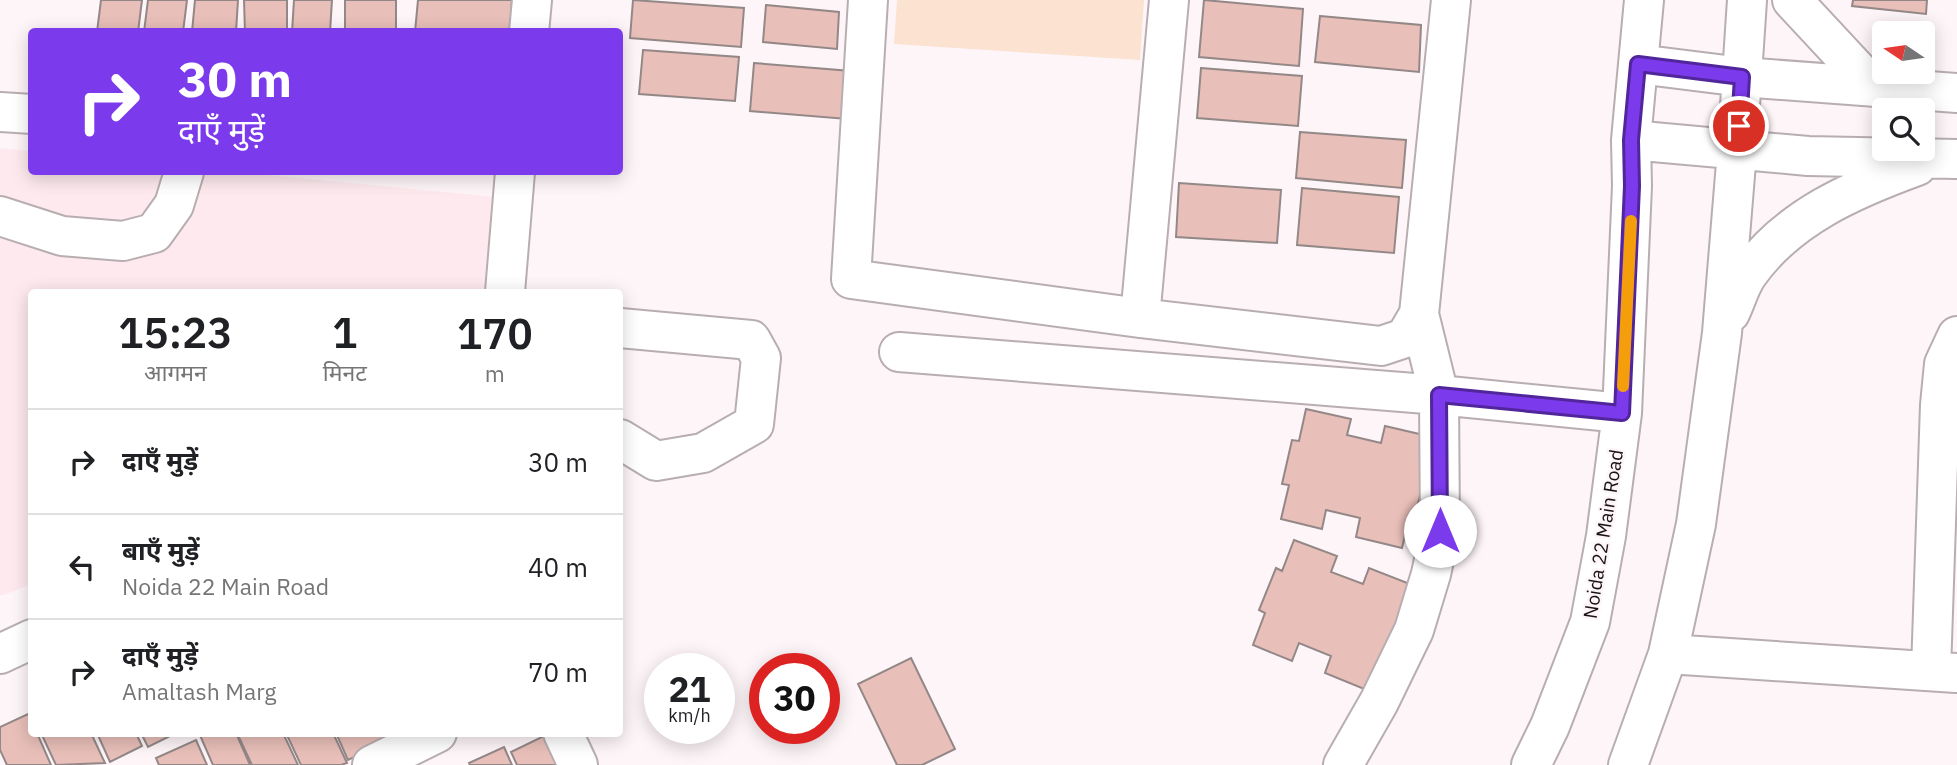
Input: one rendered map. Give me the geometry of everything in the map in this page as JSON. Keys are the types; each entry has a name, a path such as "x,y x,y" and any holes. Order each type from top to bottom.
{"street":[{"path":"529,28 532,0"},
{"path":"868,0 851,279 1140,318 1381,346 1405,338 1419,314"},
{"path":"1140,318 1170,0"},
{"path":"1343,765 1379,702 1414,630 1432,574 1440,531 1439,395 1419,314 1451,0"},
{"name":"Noida 22 Main Road","path":"1531,765 1550,726 1590,622 1605,536 1622,413 1632,186 1631,140 1644,0"},
{"path":"1628,765 1668,654 1696,524 1721,333 1747,0"},
{"path":"1792,0 1873,87"},
{"path":"1638,64 1742,77 1957,93"},
{"path":"0,112 28,114"},
{"path":"1631,140 1808,156 1948,159"},
{"path":"1721,333 1747,275 1791,228 1865,184 1948,159"},
{"path":"0,216 62,236 124,241 154,233 174,205 183,175"},
{"path":"505,289 515,175"},
{"path":"623,328 751,340 761,358 754,424 703,453 656,461 623,441"},
{"path":"1668,654 1944,672 1940,405 1944,363 1957,336"},
{"path":"899,352 1439,395 1622,413"},
{"path":"0,654 28,641"},
{"path":"372,765 429,737"},
{"path":"565,737 579,765"}],"shaded area":[{"path":"897,0 1144,0 1140,60 894,44"},
{"path":"0,148 28,151 28,175 268,175 497,197 485,289 28,289 28,585 0,595"}],"building":[{"path":"101,0 142,0 138,28 98,28"},
{"path":"148,0 187,0 184,28 144,28"},
{"path":"195,0 238,0 236,28 192,28"},
{"path":"244,0 287,0 287,28 245,28"},
{"path":"294,0 332,0 330,28 292,28"},
{"path":"345,0 396,0 396,28 345,28"},
{"path":"418,0 512,0 510,28 415,28"},
{"path":"633,0 744,8 741,47 630,38"},
{"path":"1204,0 1303,9 1299,66 1199,57"},
{"path":"1853,0 1927,0 1926,14 1852,6"},
{"path":"766,5 839,12 837,49 763,42"},
{"path":"1320,16 1421,25 1419,72 1315,62"},
{"path":"643,50 739,57 735,101 639,94"},
{"path":"754,63 851,71 847,119 750,111"},
{"path":"1201,68 1302,76 1298,126 1197,118"},
{"path":"1300,132 1406,140 1402,188 1296,178"},
{"path":"1179,183 1281,190 1277,243 1176,237"},
{"path":"1302,188 1399,197 1394,253 1297,245"},
{"path":"1306,409 1351,419 1347,435 1381,443 1385,426 1428,436 1420,473 1425,475 1415,516 1410,515 1402,548 1356,537 1360,518 1326,510 1322,529 1281,519 1289,485 1282,484 1292,440 1299,441"},
{"path":"1294,540 1337,556 1331,572 1363,584 1369,568 1410,584 1397,620 1402,622 1369,691 1325,673 1331,656 1299,643 1292,661 1253,645 1265,613 1259,610 1276,568 1282,571"},
{"path":"911,658 955,749 922,765 897,765 858,684"},
{"path":"28,714 28,737 39,737 51,765 7,765 0,750 0,727"},
{"path":"43,737 93,737 105,763 56,765"},
{"path":"99,737 138,737 142,746 110,762"},
{"path":"143,737 168,737 148,747"},
{"path":"201,737 238,737 250,765 213,765"},
{"path":"239,737 285,737 298,765 252,765"},
{"path":"288,737 335,737 347,763 341,765 301,765"},
{"path":"338,737 383,737 385,743 348,760"},
{"path":"542,737 552,737 566,765 517,765 511,752"},
{"path":"196,740 207,765 159,765 156,758"},
{"path":"504,747 512,765 469,763"}],"slow traffic":[{"path":"1623,386 1631,221"}],"route":[{"path":"1440,531 1439,395 1622,413 1632,186 1631,140 1638,64 1742,77 1739,126"}]}
